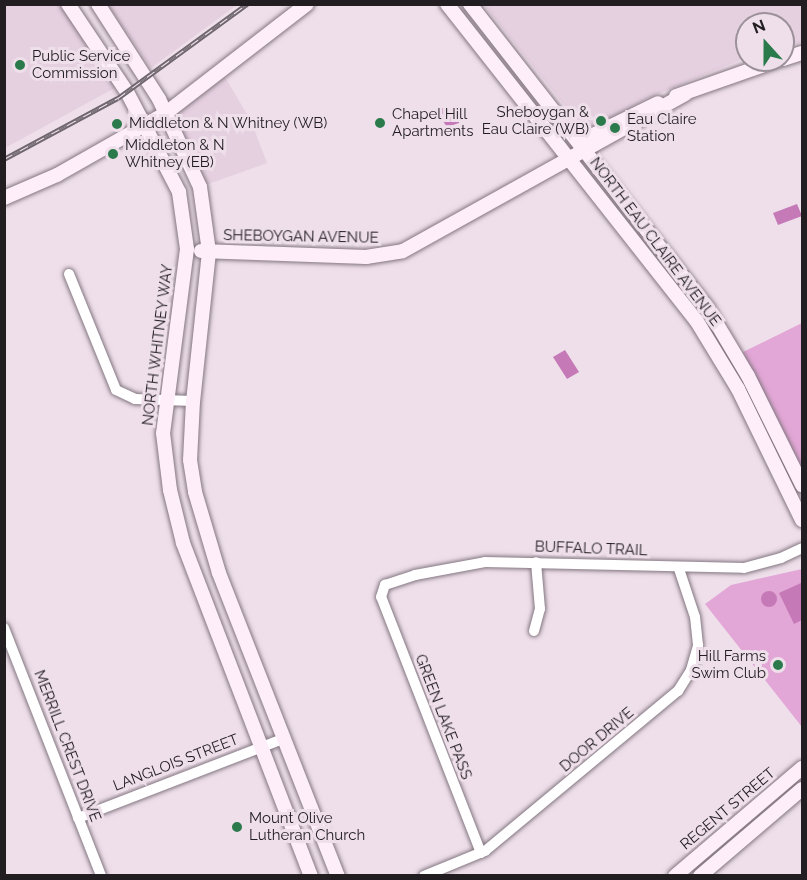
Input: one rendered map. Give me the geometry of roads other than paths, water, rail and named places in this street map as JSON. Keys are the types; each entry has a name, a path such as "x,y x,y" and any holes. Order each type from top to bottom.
{"street":[{"name":"NORTH WHITNEY WAY","path":"68,4 146,125 179,192 187,249 167,398 165,462 176,520 311,876"},
{"path":"98,4 166,113 200,187 208,252 193,401 190,460 204,528 338,876"},
{"path":"4,198 57,175 166,113 307,4"},
{"name":"NORTH EAU CLAIRE AVENUE","path":"447,4 569,155 696,320 738,389 802,520"},
{"name":"NORTH EAU CLAIRE AVENUE","path":"470,4 680,269 723,331 802,485"},
{"path":"584,147 593,135 624,118 745,72"},
{"name":"SHEBOYGAN AVENUE","path":"187,249 208,252 366,257 403,251 424,242 584,147"},
{"path":"69,274 116,390 135,399 167,398 193,401"},
{"name":"BUFFALO TRAIL","path":"380,590 415,575 465,564 536,562 679,569 744,568 781,558 802,548"},
{"path":"534,631 540,609 536,562"},
{"name":"DOOR DRIVE","path":"424,876 481,853 668,700 685,682 694,663 698,632 679,569"},
{"name":"GREEN LAKE PASS","path":"380,590 481,853"},
{"name":"MERRILL CREST DRIVE","path":"4,628 101,876"},
{"name":"LANGLOIS STREET","path":"78,818 285,738"},
{"name":"REGENT STREET","path":"675,876 802,768"},
{"path":"700,876 802,789"}],"railway":[{"path":"4,159 118,98 247,4"}],"place":[{"name":"Public Service Commission","path":"20,65"},
{"name":"Sheboygan & Eau Claire (WB)","path":"601,121"},
{"name":"Chapel Hill Apartments","path":"380,123"},
{"name":"Middleton & N Whitney (WB)","path":"117,124"},
{"name":"Eau Claire Station","path":"615,128"},
{"name":"Middleton & N Whitney (EB)","path":"113,154"},
{"name":"Hill Farms Swim Club","path":"778,665"},
{"name":"Mount Olive Lutheran Church","path":"237,827"}]}
